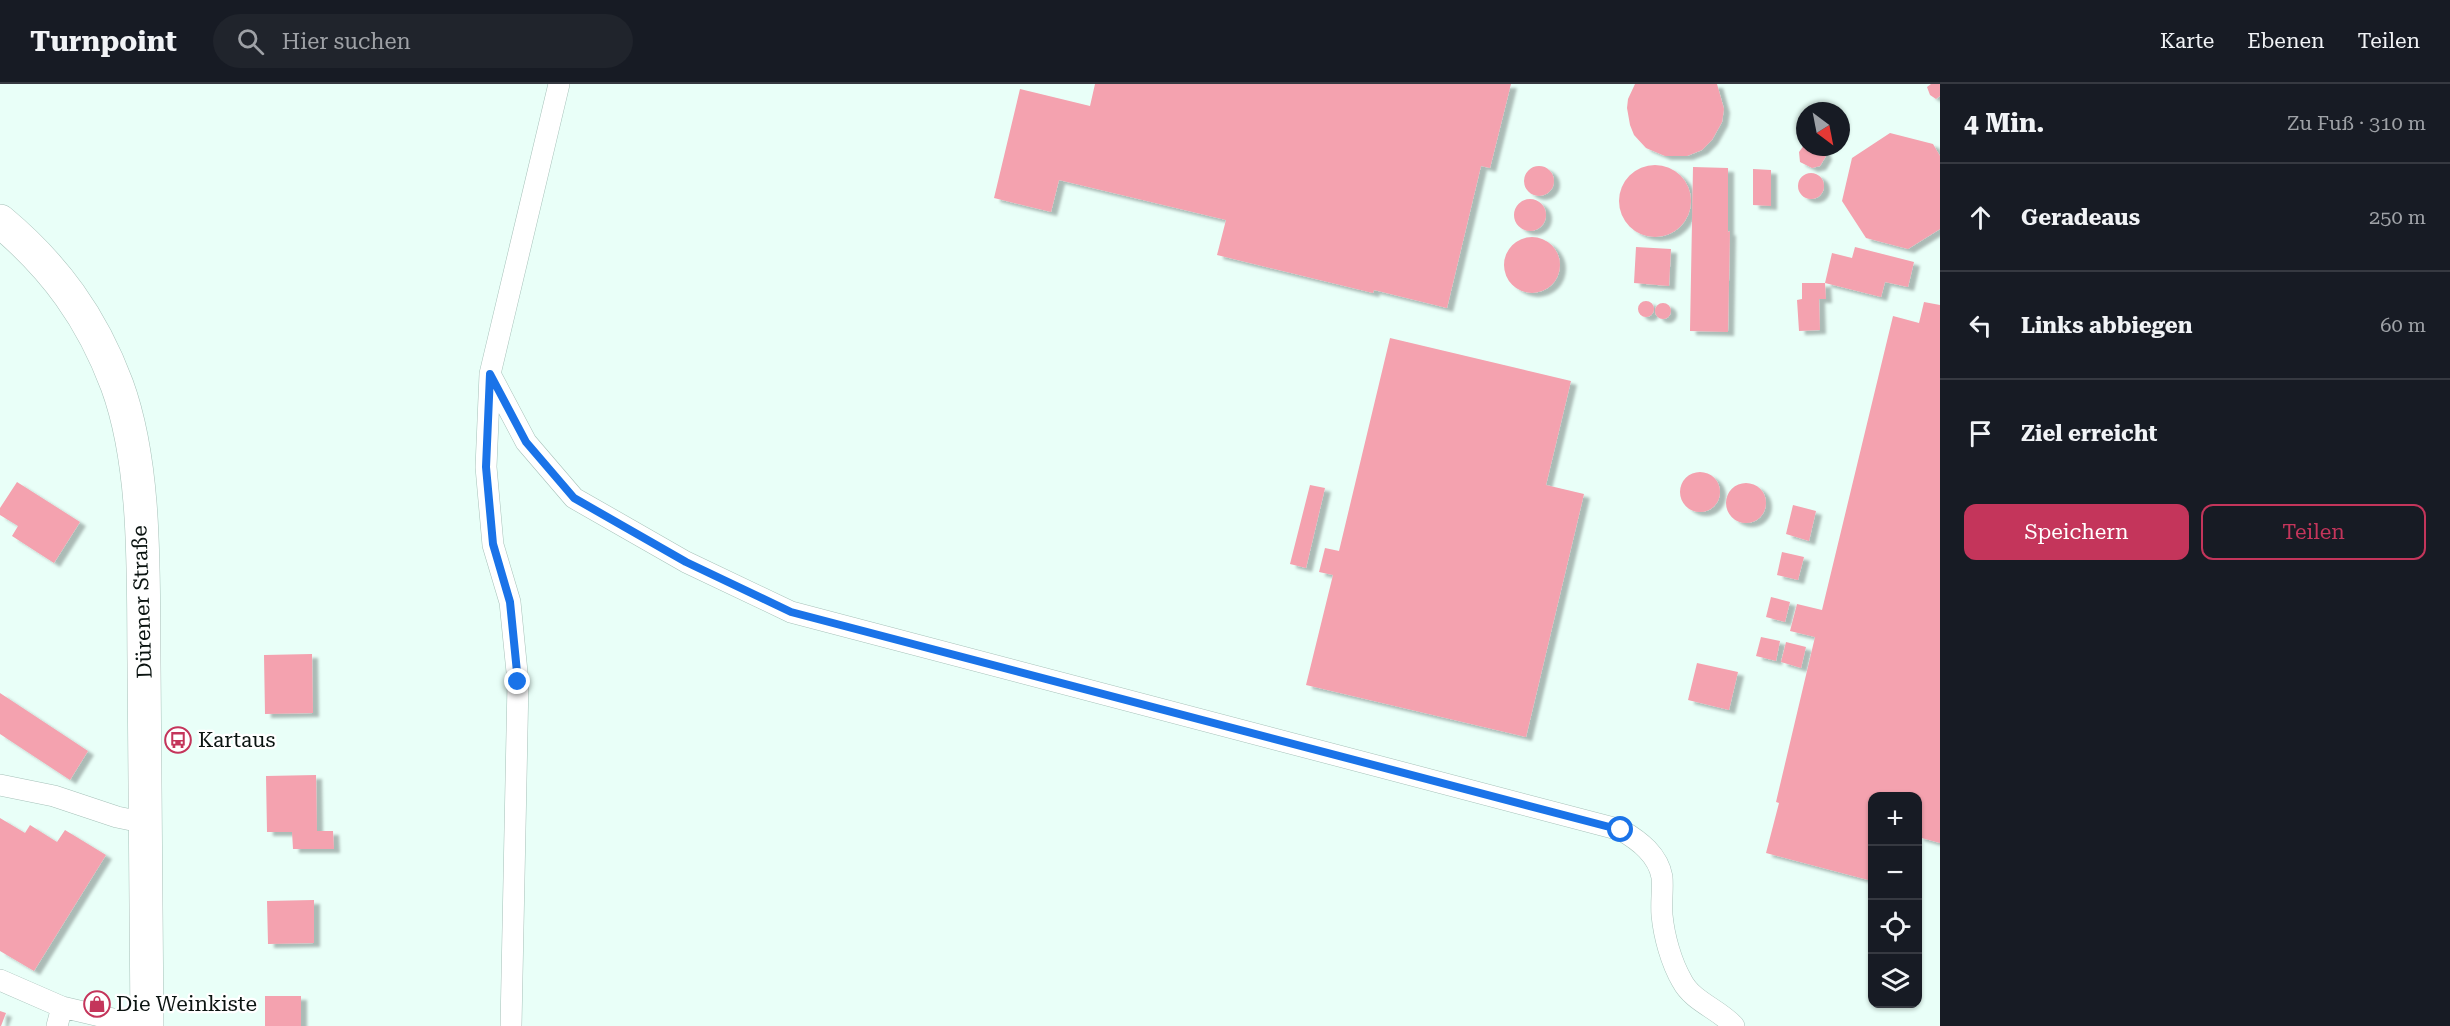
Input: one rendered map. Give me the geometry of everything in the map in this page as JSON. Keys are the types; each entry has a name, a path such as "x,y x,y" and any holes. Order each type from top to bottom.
{"main road":[{"name":"Dürener Straße","path":"0,221 23,240 63,284 94,331 117,386 133,441 143,551 147,1022"}],"lane":[{"path":"511,1026 518,682 510,602 493,544 486,467 490,374 559,84"},
{"path":"490,374 526,442 574,498 686,562 791,612 1621,830 1641,842 1655,861 1662,876 1662,916 1671,959 1683,983 1701,1002 1734,1026"},
{"path":"0,785 54,796 117,817 146,823"},
{"path":"0,981 60,1017 147,1022"}],"building":[{"path":"1095,84 1511,84 1490,168 1481,166 1447,308 1374,290 1373,293 1217,255 1226,220 1059,180 1051,212 994,198 1020,89 1090,106"},
{"path":"1635,84 1717,84 1724,109 1722,122 1712,140 1702,150 1687,156 1665,156 1646,148 1634,135 1627,108 1628,99"},
{"path":"1931,84 1940,84 1940,96 1936,99 1930,95 1927,87"},
{"path":"1890,133 1933,144 1940,156 1940,229 1908,249 1866,238 1842,201 1852,158"},
{"path":"1799,156 1826,156 1820,166 1812,168 1800,162"},
{"path":"1655,165 1675,171 1685,181 1691,201 1685,221 1675,231 1655,237 1635,231 1625,221 1619,201 1625,181 1635,171"},
{"path":"1539,166 1550,170 1554,181 1550,192 1539,196 1528,192 1524,181 1528,170"},
{"path":"1693,167 1728,168 1728,232 1730,231 1728,332 1690,331"},
{"path":"1753,169 1771,170 1771,206 1753,205"},
{"path":"1811,173 1820,177 1824,186 1820,195 1811,199 1802,195 1798,186 1802,177"},
{"path":"1530,199 1541,204 1546,215 1541,226 1530,231 1519,226 1514,215 1519,204"},
{"path":"1532,237 1543,239 1552,245 1558,254 1560,265 1558,276 1552,285 1543,291 1532,293 1521,291 1512,285 1506,276 1504,265 1506,254 1512,245 1521,239"},
{"path":"1636,247 1671,249 1669,286 1634,283"},
{"path":"1855,247 1914,262 1908,287 1885,282 1881,297 1825,283 1832,253 1852,258"},
{"path":"1802,283 1825,283 1826,299 1819,299 1820,330 1799,331 1797,300 1802,299"},
{"path":"1643,301 1649,301 1654,309 1652,315 1643,317 1638,312 1638,306"},
{"path":"1924,302 1940,305 1940,843 1922,838 1922,792 1868,792 1868,880 1766,853 1815,637 1790,631 1797,604 1822,610 1893,316 1919,323"},
{"path":"1663,303 1669,305 1671,311 1669,317 1663,319 1657,317 1655,311 1657,305"},
{"path":"1390,338 1571,381 1546,485 1584,494 1526,737 1306,685 1333,575 1319,572 1325,548 1339,551"},
{"path":"1700,472 1708,473 1714,478 1719,484 1719,500 1714,506 1708,511 1700,512 1692,511 1686,506 1681,500 1680,492 1681,484 1686,478 1692,473"},
{"path":"17,482 80,522 54,563 12,536 18,526 0,515 0,508"},
{"path":"1746,483 1754,484 1760,489 1765,495 1765,511 1760,517 1754,522 1746,523 1738,522 1732,517 1727,511 1726,503 1727,495 1732,489 1738,484"},
{"path":"1310,485 1325,488 1306,568 1290,564"},
{"path":"1793,505 1816,511 1809,541 1786,534"},
{"path":"1782,552 1804,557 1798,580 1777,575"},
{"path":"1771,597 1790,602 1785,622 1766,617"},
{"path":"1761,637 1780,641 1776,661 1756,656"},
{"path":"1786,642 1806,647 1801,668 1781,662"},
{"path":"312,654 313,713 265,714 264,655"},
{"path":"1697,663 1738,672 1729,710 1688,700"},
{"path":"0,693 88,751 70,780 0,734"},
{"path":"316,775 317,831 333,831 334,849 293,849 292,832 267,832 266,776"},
{"path":"0,818 25,833 30,825 57,842 65,830 106,855 34,971 0,951"},
{"path":"314,900 314,943 268,944 267,901"},
{"path":"265,996 301,996 301,1026 265,1026"},
{"path":"0,1011 6,1013 1,1026 0,1026"}],"place":[{"name":"Kartaus","path":"178,740"},
{"name":"Die Weinkiste","path":"97,1004"}],"route":[{"path":"518,682 510,602 493,544 486,467 490,374 526,442 574,498 686,562 791,612 1621,830"}]}
